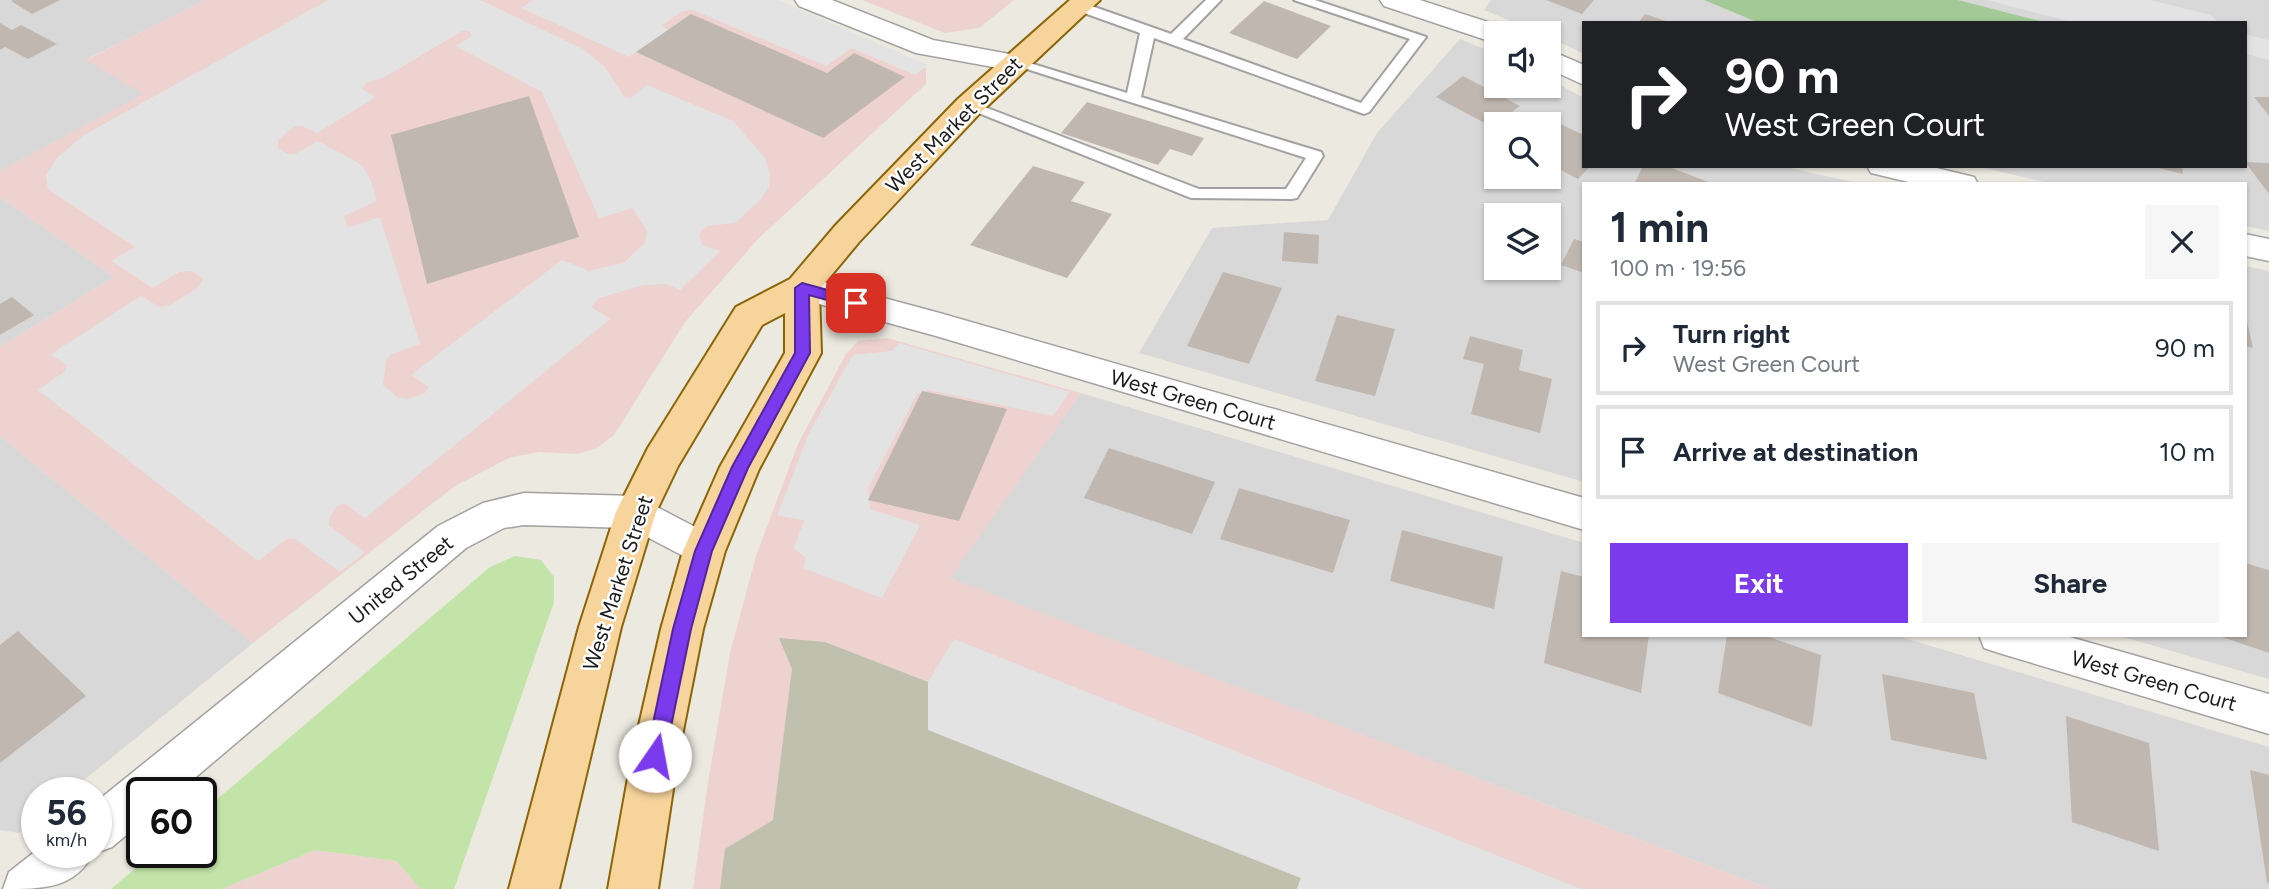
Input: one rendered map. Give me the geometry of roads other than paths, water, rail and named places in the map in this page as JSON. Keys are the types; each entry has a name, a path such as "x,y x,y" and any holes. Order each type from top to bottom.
{"main road":[{"name":"West Market Street","path":"534,889 600,627 636,512 662,459 749,316 802,288 847,234 969,106 1082,3"},
{"path":"633,889 658,743 682,629 704,551 740,467 803,353 802,288"}],"street":[{"path":"808,0 926,47 1014,63"},
{"path":"1393,0 1484,30"},
{"path":"1561,64 1582,75"},
{"path":"1891,168 1954,182"},
{"path":"2247,245 2269,250"},
{"name":"West Green Court","path":"802,288 936,324 1582,513"},
{"name":"United Street","path":"161,777 452,537 497,514 523,509 636,512 704,551"},
{"name":"West Green Court","path":"2006,637 2269,714"},
{"name":"United Street","path":"112,818 126,806"},
{"path":"26,889 52,868"}],"lane":[{"path":"1173,40 1214,0"},
{"path":"1082,3 1148,32 1364,109 1419,37 1301,0"},
{"path":"1133,99 1148,32"},
{"path":"969,106 1197,194 1291,194 1315,156 1014,63"}]}
